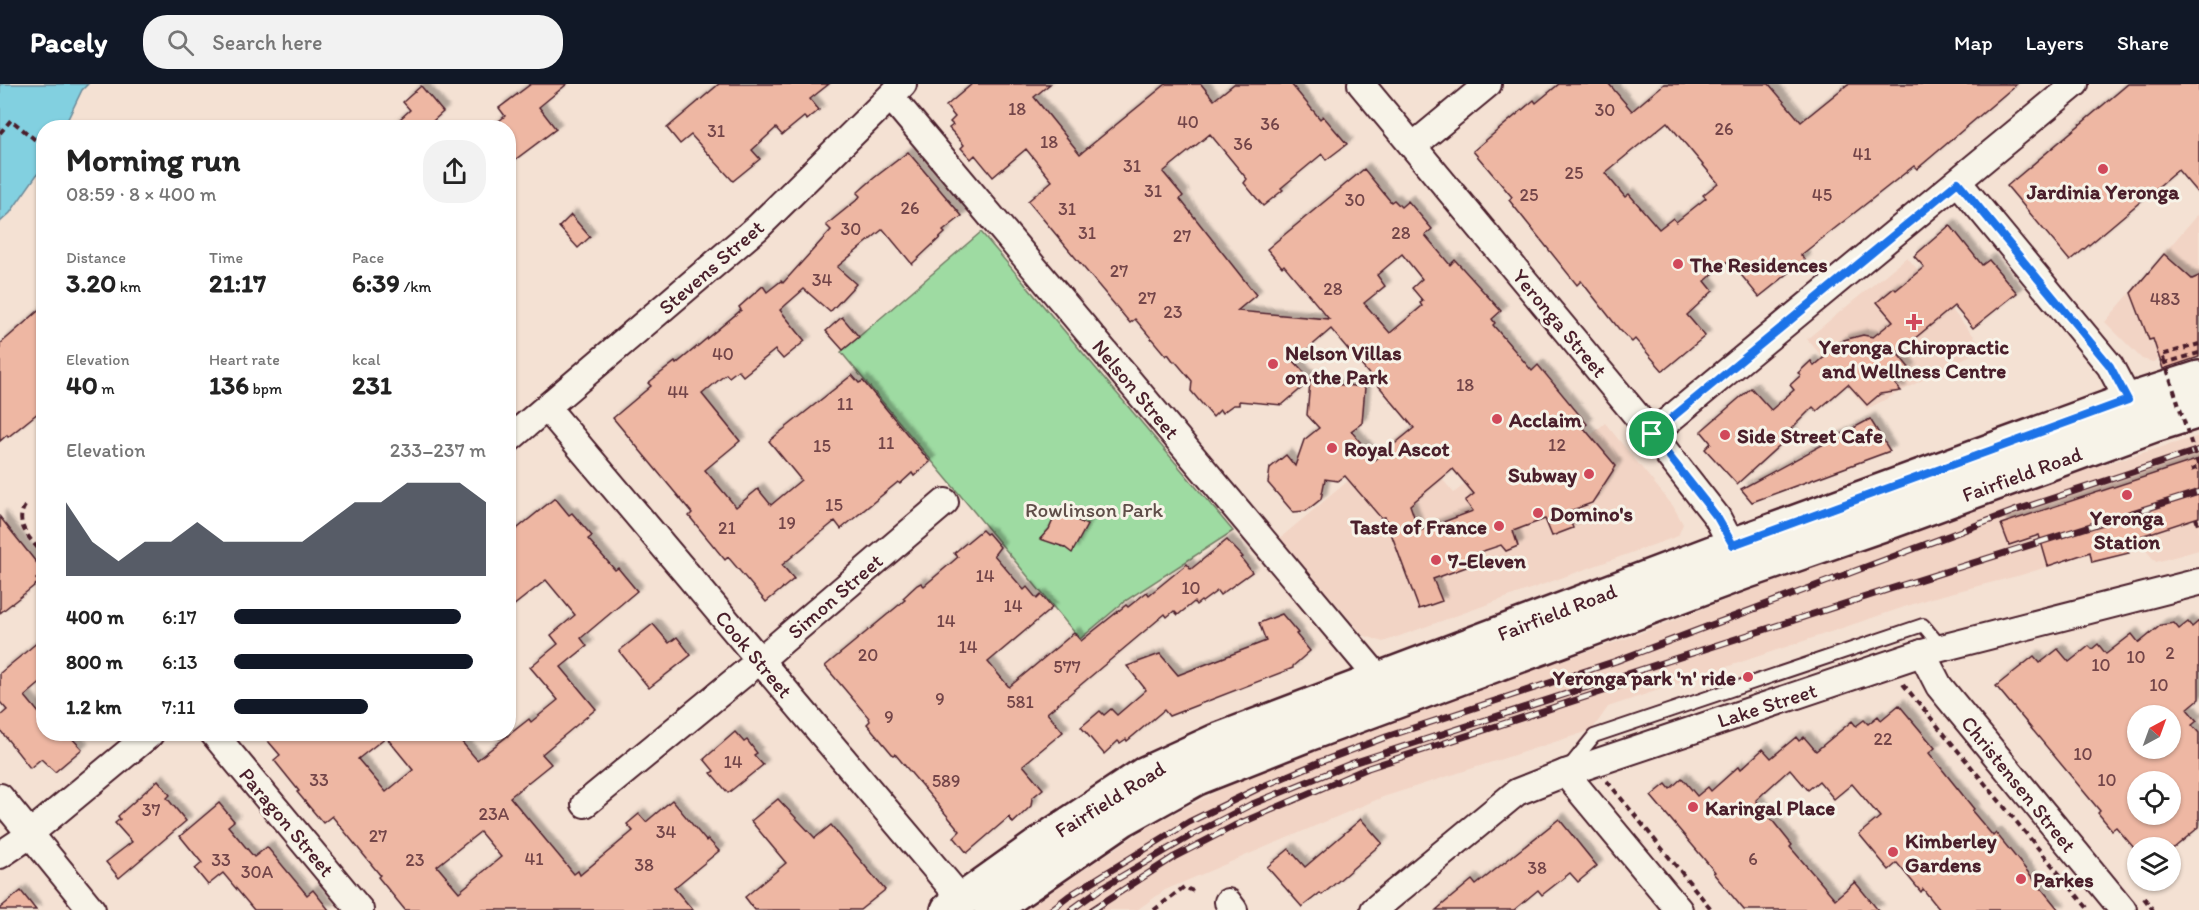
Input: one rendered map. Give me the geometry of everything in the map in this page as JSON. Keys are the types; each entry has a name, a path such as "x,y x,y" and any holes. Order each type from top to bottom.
{"main road":[{"name":"Fairfield Road","path":"967,907 1197,778 2128,400 2199,378"},
{"name":"Fairfield Road","path":"967,907 1056,831 1146,773 1216,741 1380,680 1739,559 1892,521 2154,425 2199,411"}],"street":[{"name":"Yeronga Street","path":"1361,84 1652,434 1717,517 1739,559"},
{"path":"1413,146 1488,84"},
{"path":"1652,434 2075,84"},
{"name":"Stevens Street","path":"516,433 757,228 897,91"},
{"name":"Nelson Street","path":"897,91 1380,680"},
{"path":"1958,182 2110,366 2128,400"},
{"name":"Cook Street","path":"547,408 967,907"},
{"name":"Simon Street","path":"585,804 759,661 945,502"},
{"name":"Lake Street","path":"1374,910 1517,792 1565,772 1932,651 2199,582"},
{"name":"Christensen Street","path":"1932,651 1939,686 2122,910"},
{"path":"1,853 30,833 142,741"},
{"name":"Paragon Street","path":"220,741 360,910"},
{"path":"1565,772 1679,910"},
{"path":"0,797 92,910"}],"path":[{"path":"0,133 11,120 36,140"},
{"path":"2190,470 2199,467 2162,355 2199,344"},
{"path":"2165,363 2199,353"},
{"path":"25,506 21,512 20,523 36,544"},
{"path":"2196,518 2199,527"},
{"path":"1900,681 2089,910"},
{"path":"1598,783 1606,780 1712,910"},
{"path":"1154,910 1184,887 1193,891"}],"shaded area":[{"path":"2197,215 2199,217 2199,340 2153,362 2142,359 2105,322"},
{"path":"1907,257 1984,348 1867,409 1807,339"},
{"path":"1605,423 1673,506 1683,524 1678,536 1383,642 1363,635 1280,538 1404,434 1454,493 1504,451 1533,484"},
{"path":"2199,436 2199,550 2156,562 2136,539 2021,575 1931,598 1608,707 1592,730 1383,797 1165,890 1137,910 1024,910 1148,827 1228,786 1317,746 1425,706 1628,638 1842,555 2052,480"}],"green space":[{"name":"Rowlinson Park","path":"981,232 1233,531 1125,601 1080,639 841,352"}],"water":[{"path":"0,84 88,84 82,90 67,120 36,120 36,176 10,213 0,222"}],"building":[{"path":"531,84 567,84 539,107 556,129 516,159 516,120 500,120 505,116 499,108"},
{"path":"719,84 829,84 810,99 819,110 807,120 804,117 782,135 776,128 752,150 760,159 733,181 691,135 680,144 667,128"},
{"path":"972,84 1050,84 1034,97 1080,154 1166,84 1201,84 1214,100 1234,84 1291,84 1320,119 1323,116 1347,144 1326,160 1322,154 1263,206 1244,183 1247,179 1210,134 1163,172 1183,196 1180,199 1256,295 1237,311 1329,319 1284,265 1282,267 1267,249 1364,169 1391,202 1394,200 1401,207 1408,201 1432,229 1425,235 1450,265 1455,260 1501,311 1492,319 1495,323 1493,325 1532,371 1538,365 1587,424 1583,427 1616,466 1592,503 1567,512 1573,528 1552,536 1545,519 1513,531 1518,546 1506,551 1501,545 1468,556 1472,565 1433,579 1442,601 1419,609 1385,517 1381,518 1345,476 1338,481 1325,479 1321,499 1306,511 1293,512 1268,483 1270,468 1286,455 1295,466 1304,440 1319,428 1307,415 1310,382 1365,387 1362,423 1351,431 1375,460 1414,428 1331,329 1294,361 1311,380 1282,405 1239,401 1239,405 1233,405 1222,413 1220,410 1213,417 1191,391 1192,381 1175,361 1168,354 1166,356 1135,319 1130,323 1028,201 1052,181 1026,149 993,177 975,155 971,159 961,148 964,145 949,128 953,125 950,122 955,117 946,106","holes":["1402,254 1422,279 1412,288 1423,301 1420,303 1422,306 1390,333 1364,303 1385,286 1377,275","1453,469 1474,494 1465,501 1473,511 1419,531 1410,505"]},
{"path":"1559,84 1609,84 1632,111 1664,84 1769,84 1801,122 1848,84 2017,84 1917,169 1914,166 1801,255 1805,260 1759,297 1729,260 1705,281 1713,291 1687,315 1705,336 1663,371 1635,339 1632,342 1619,329 1581,281 1577,285 1509,200 1512,197 1473,151 1534,100 1536,103","holes":["1667,122 1718,183 1703,195 1706,198 1676,222 1673,218 1659,229 1629,194 1625,197 1605,173"]},
{"name":"Jardinia Yeronga","path":"2128,84 2199,84 2199,195 2178,170 2070,261 2007,186"},
{"path":"421,86 443,112 434,120 399,120 410,110 403,102"},
{"path":"908,152 962,216 943,231 945,233 912,264 883,229 837,267 856,284 830,312 804,289 780,310 805,341 783,359 775,350 743,376 738,370 729,377 726,374 702,394 740,441 705,470 736,507 758,489 771,505 801,480 769,441 852,375 859,383 863,381 930,462 914,476 912,473 900,484 898,482 841,529 835,521 782,565 794,579 766,602 728,557 725,560 689,516 692,513 613,418 651,386 648,383 675,362 676,364 741,310 739,307 763,286 767,292 781,281 783,283 831,230 826,225 858,199 860,196 857,193"},
{"path":"571,215 590,237 578,248 559,227"},
{"path":"1950,225 1982,265 1989,260 2017,293 1973,328 1954,306 1897,353 1910,369 1894,383 1901,391 1880,394 1867,405 1848,384 1817,411 1813,407 1789,431 1792,434 1737,484 1705,449 1711,443 1701,431 1751,388 1771,410 1794,390 1790,385 1801,375 1798,373 1811,361 1814,366 1844,340 1863,335 1873,337 1893,321 1877,302 1924,267 1914,256"},
{"path":"2164,254 2192,279 2199,276 2199,357 2163,369 2153,339 2149,340 2131,293"},
{"path":"36,313 36,414 0,441 0,344"},
{"path":"842,317 859,337 843,350 826,331"},
{"path":"1870,419 1890,451 1752,502 1741,489"},
{"path":"2199,459 2199,517 2126,541 2129,553 2092,562 2090,552 2048,566 2039,535 2009,545 2001,524"},
{"path":"555,498 569,515 572,513 592,536 588,539 615,570 618,568 637,591 581,638 587,646 561,667 596,709 542,754 551,764 510,797 574,874 578,871 580,875 633,831 627,824 639,814 646,822 672,800 706,841 708,839 719,851 674,888 693,910 405,910 332,816 323,823 274,760 280,755 268,741 381,741 358,759 386,792 413,770 389,741 461,741 477,760 501,741 516,741 516,729 529,719 531,722 558,700 530,667 558,644 551,635 575,615 546,580 516,604 516,530","holes":["480,832 501,857 459,892 437,866"]},
{"path":"1057,511 1087,525 1072,553 1064,547 1040,539 1049,529"},
{"path":"0,517 36,562 36,584 0,613"},
{"path":"982,530 988,533 1000,547 994,555 1024,590 1027,587 1037,599 1041,595 1052,608 988,662 1009,687 1074,633 1081,641 1126,605 1128,607 1147,592 1149,595 1187,564 1191,569 1227,540 1243,557 1241,558 1252,572 1220,595 1217,591 1196,605 1194,602 1178,615 1174,611 1167,617 1165,614 1047,713 1063,732 1023,765 1043,789 1032,798 1031,806 1013,823 1009,817 967,853 954,837 960,831 867,724 870,721 869,718 825,666 905,600 903,598 917,585 921,583 924,586 958,557 954,553"},
{"path":"1282,614 1310,651 1293,668 1169,716 1164,710 1127,741 1126,739 1120,743 1118,741 1104,754 1081,727 1100,711 1104,715 1111,709 1117,715 1146,690 1127,666 1160,654 1178,675 1266,641 1259,623"},
{"path":"2199,621 2199,699 2187,709 2197,721 2192,725 2199,733 2199,827 2181,842 2181,837 2127,837 2127,840 2116,827 2112,830 2098,813 2100,811 1996,686 2034,656 2040,663 2058,649 2069,662 2089,646 2092,649 2098,644 2106,654 2132,634 2139,643 2161,625 2174,623 2179,629 2188,622 2192,627"},
{"path":"653,624 669,643 677,637 691,655 649,688 619,651"},
{"path":"36,644 36,687 25,696 36,709 36,741 75,741 82,749 55,772 41,759 30,768 0,730 0,716 7,710 0,702 0,673"},
{"path":"1899,705 1935,748 1929,753 1974,809 1972,811 1993,836 1996,833 2059,910 1940,910 1923,889 1921,892 1897,863 1889,870 1859,834 1880,817 1852,784 1834,799 1819,781 1808,790 1790,769 1756,800 1792,845 1790,847 1835,899 1855,882 1878,910 1744,910 1651,796 1666,784 1670,789 1682,778 1697,796 1708,787 1711,791 1739,766 1741,769 1763,749 1771,758 1796,737 1799,741 1804,737 1816,751 1852,721 1856,726 1864,720 1868,724 1878,716 1881,720"},
{"path":"735,732 744,742 747,740 757,753 754,755 763,765 728,793 711,773 714,771 704,759"},
{"path":"158,780 170,795 167,798 186,821 119,878 106,862 132,842 115,823 120,819 118,816"},
{"path":"778,799 815,838 831,825 885,890 860,910 755,910 745,897 786,863 751,821"},
{"path":"219,803 234,821 228,826 254,857 267,847 307,895 313,890 329,910 254,910 223,873 208,885 195,869 202,863 180,836"},
{"path":"1361,819 1382,843 1322,895 1320,893 1302,907 1267,867 1289,849 1305,867"},
{"path":"1559,819 1597,866 1578,882 1570,873 1542,895 1538,890 1514,910 1436,910 1472,880 1476,885"},
{"path":"21,891 36,910 0,910 0,908"}],"railway":[{"path":"1051,910 1069,896 1189,822 1320,762 1386,737 1616,661 2017,510 2199,450"},
{"path":"1071,910 1100,889 1192,835 1250,805 1353,763 1890,589 2199,492"},
{"path":"1092,910 1174,857 1234,826 1368,768 1619,686"}],"place":[{"name":"Jardinia Yeronga","path":"2103,169"},
{"name":"The Residences","path":"1678,264"},
{"name":"Yeronga Chiropractic and Wellness Centre","path":"1914,322"},
{"name":"Nelson Villas on the Park","path":"1273,364"},
{"name":"Acclaim","path":"1497,419"},
{"name":"Side Street Cafe","path":"1725,435"},
{"name":"Royal Ascot","path":"1332,448"},
{"name":"Subway","path":"1589,474"},
{"name":"Yeronga Station","path":"2127,495"},
{"name":"Domino's","path":"1538,513"},
{"name":"Taste of France","path":"1499,526"},
{"name":"7-Eleven","path":"1436,560"},
{"name":"Yeronga park 'n' ride","path":"1748,677"},
{"name":"Karingal Place","path":"1693,807"},
{"name":"Kimberley Gardens","path":"1893,852"},
{"name":"Parkes","path":"2021,879"}],"route":[{"path":"1958,182 2110,366 2128,400 1733,545 1717,517 1652,434 1958,182"}]}
